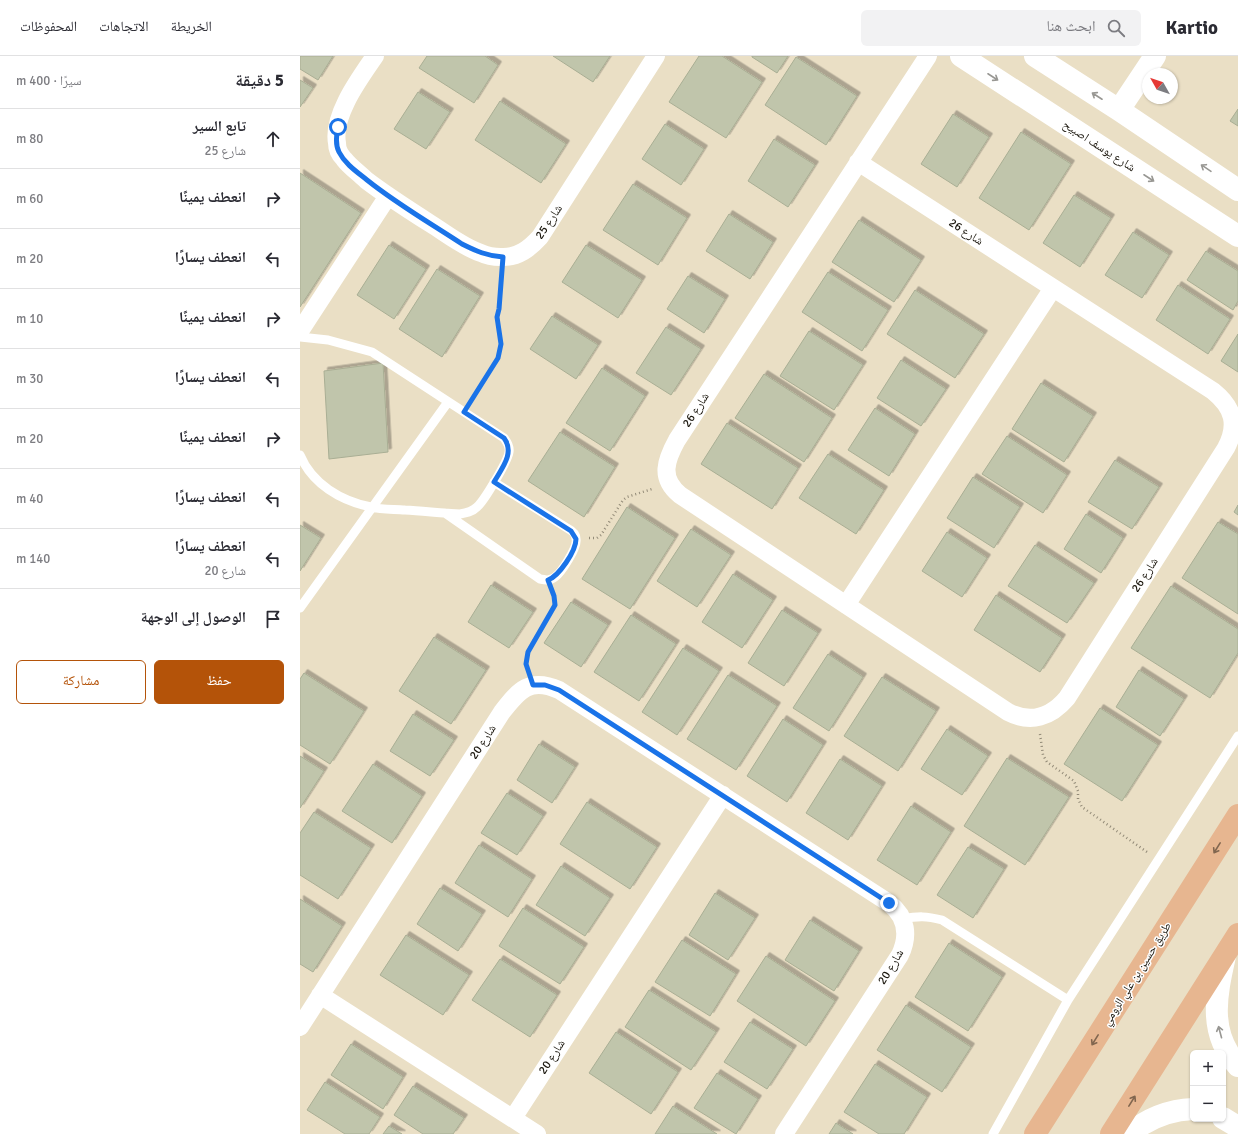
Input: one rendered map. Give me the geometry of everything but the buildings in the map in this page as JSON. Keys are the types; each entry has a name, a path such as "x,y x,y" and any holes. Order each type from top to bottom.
{"highway":[{"name":"طريق حسين بن علي الرومي","path":"1035,1134 1238,815"},
{"path":"1111,1134 1238,934"}],"street":[{"name":"شارع 25","path":"375,56 344,107 338,127 337,144 344,160 353,169 388,196 462,244 487,255 503,257 521,253 534,244 540,237 656,56"},
{"name":"شارع 26","path":"858,162 1213,391 1220,396 1227,406 1234,425 1231,438 1226,448 1067,698 1052,712 1038,717 1021,717 1008,712 680,495 669,483 667,475 668,459 677,440 858,162 928,56"},
{"name":"شارع يوسف اصبيح","path":"960,56 1238,236"},
{"path":"1035,56 1119,110 1238,190"},
{"path":"1119,110 1155,56"},
{"path":"300,331 388,196"},
{"path":"846,606 1053,288"},
{"name":"شارع 20","path":"300,1027 502,712 520,691 533,685 545,685 559,690 889,903 898,911 905,927 904,946 900,955 784,1134"},
{"name":"شارع 20","path":"513,1118 723,795"},
{"path":"1226,954 1219,984 1216,1013 1222,1041 1227,1052 1238,1066"},
{"path":"320,995 537,1134"},
{"path":"1129,1134 1146,1122 1167,1113 1181,1109 1190,1109"},
{"path":"1226,1120 1238,1127"}],"lane":[{"path":"300,337 328,340 372,352 504,438 508,443 509,453 494,482 481,502 472,511 466,513 373,508 353,503 337,496 317,480 309,471 300,455"},
{"path":"300,608 448,402"},
{"path":"445,513 540,579 548,580 558,575 575,549 576,539 571,531 494,482"},
{"path":"993,1134 1068,1000 1238,736"},
{"path":"902,919 919,916 942,920 1068,1000"}],"path":[{"path":"464,412 498,358 501,344 497,317 503,257"},
{"path":"576,539 597,538 601,535 623,500 632,495 669,483"},
{"path":"533,685 526,664 528,652 555,605 554,596 548,580"},
{"path":"1038,717 1043,755 1047,762 1074,781 1078,791 1078,799 1082,807 1159,860"}],"route":[{"path":"338,127 336,136 339,151 344,160 353,169 388,196 462,244 487,255 503,257 497,317 498,333 501,344 498,358 464,412 504,438 508,443 509,453 494,482 571,531 576,539 575,549 558,575 548,580 554,596 555,605 528,652 526,664 533,685 540,684 559,690 889,903"}]}
